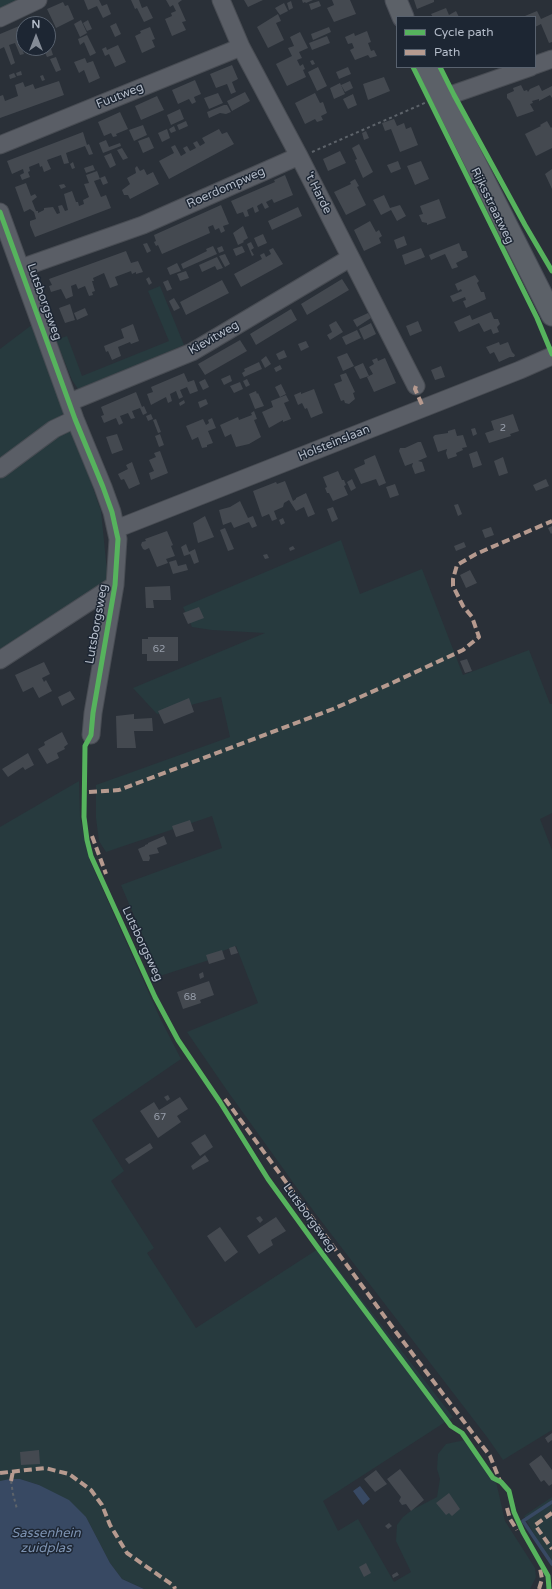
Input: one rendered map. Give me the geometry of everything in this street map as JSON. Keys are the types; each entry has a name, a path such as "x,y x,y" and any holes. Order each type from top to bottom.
{"main road":[{"path":"396,0 403,16"},
{"name":"Rijksstraatweg","path":"427,68 432,100 552,315"}],"street":[{"path":"0,18 38,0"},
{"name":"'t Harde","path":"221,0 241,47 300,156 350,258 416,386"},
{"name":"Fuutweg","path":"0,145 241,47"},
{"path":"536,65 552,59"},
{"path":"432,100 528,68"},
{"name":"Roerdompweg","path":"21,268 143,225 300,156"},
{"name":"Lutsborgsweg","path":"0,212 75,419 103,487 112,512 118,539 115,585 92,713 91,736"},
{"name":"Kievitweg","path":"70,402 192,352 350,258"},
{"name":"Holsteinslaan","path":"116,529 520,370 552,356"},
{"path":"0,468 54,429 75,419"},
{"path":"0,660 115,585"}],"path":[{"path":"300,156 432,100"},
{"path":"11,1481 17,1510"}],"green space":[{"path":"0,0 28,0 0,12"},
{"path":"160,286 184,345 78,389 72,380 56,340 67,336 82,376 169,341 148,291"},
{"path":"33,324 64,413 52,424 0,463 0,349"},
{"path":"72,427 101,511 108,581 0,652 0,474"},
{"path":"341,540 360,594 422,569 463,675 529,650 550,704 552,704 552,813 540,819 552,850 552,1430 503,1460 315,1213 187,1032 258,1003 236,946 209,956 209,960 160,976 121,885 222,848 212,816 106,852 99,841 96,818 96,785 230,737 221,697 157,714 133,688 265,633 212,630 192,627 183,607"},
{"path":"79,781 80,817 90,861 160,1018 181,1059 92,1120 124,1171 111,1181 154,1248 147,1253 196,1328 321,1247 453,1417 323,1501 338,1531 358,1519 394,1582 411,1572 396,1541 397,1525 403,1517 412,1510 437,1497 440,1479 437,1469 438,1454 446,1444 465,1440 485,1468 495,1477 505,1521 535,1568 536,1577 530,1589 144,1589 122,1579 110,1563 86,1517 39,1485 20,1479 0,1481 0,827"},
{"path":"552,1497 552,1566 524,1516"}],"water":[{"name":"Sassenhein zuidplas","path":"20,1479 39,1485 69,1500 86,1517 110,1563 122,1579 144,1589 0,1589 0,1481"},
{"path":"360,1486 370,1499 363,1505 353,1491"}],"building":[{"path":"84,0 99,0 102,6 107,4 111,14 103,18 97,6 88,10"},
{"path":"131,0 139,0 142,8 147,6 153,18 144,22"},
{"path":"166,0 182,0 178,3 186,21 182,22 186,30 172,36 165,19 172,16 171,13 176,11 173,5 170,7"},
{"path":"244,0 263,0 248,7"},
{"path":"302,0 313,0 303,3"},
{"path":"332,0 350,0 356,14 334,22 327,8 334,5"},
{"path":"414,0 434,0 434,2 417,9"},
{"path":"291,1 293,8 289,10 287,3"},
{"path":"319,1 321,6 311,10 309,4"},
{"path":"63,2 65,6 68,5 74,19 56,28 56,16 50,16 47,9"},
{"path":"284,3 288,11 280,15 275,8"},
{"path":"446,8 449,15 456,11 458,16 432,16 431,14"},
{"path":"537,11 541,19 552,14 552,42 549,43 541,24 536,26 536,16 525,16"},
{"path":"278,14 281,21 276,23 284,40 268,48 257,27"},
{"path":"81,20 87,33 80,37 74,24"},
{"path":"88,20 92,29 87,31 83,23"},
{"path":"116,23 121,34 115,37 110,26"},
{"path":"16,27 16,45 15,43 9,45 15,63 11,65 4,47 0,49 0,34"},
{"path":"150,27 155,39 152,40 155,47 142,53 135,36 141,33 140,31"},
{"path":"329,27 331,32 313,40 311,34"},
{"path":"367,31 371,42 368,43 371,51 374,50 377,56 370,58 368,55 355,60 350,50 354,48 352,43 348,44 345,37 354,33 355,36"},
{"path":"300,32 308,48 299,52 302,58 297,60 300,66 303,64 305,69 303,70 306,77 287,86 276,64 292,56 288,48 294,46 290,37"},
{"path":"87,35 96,53 90,56 84,42 80,45 78,39"},
{"path":"327,36 330,43 312,50 309,43"},
{"path":"118,45 126,62 115,67 109,54 105,56 102,49 106,47 107,50"},
{"path":"56,57 61,70 56,72 50,59"},
{"path":"85,58 87,63 93,61 100,78 89,83 84,70 79,73 74,62"},
{"path":"313,60 315,64 312,65 310,61"},
{"path":"232,65 238,79 232,82 236,92 231,94 227,84 216,88 210,74"},
{"path":"318,67 327,86 317,91 308,72"},
{"path":"348,67 351,74 339,79 336,72"},
{"path":"21,71 22,75 17,76 16,73"},
{"path":"14,73 16,77 10,79 9,75"},
{"path":"43,75 45,80 42,81 40,76"},
{"path":"384,77 390,91 368,100 363,84"},
{"path":"195,80 201,94 194,97 196,102 192,104 189,99 178,104 172,90"},
{"path":"59,81 64,95 0,118 0,96 3,95 5,101 18,96 15,85 23,82 25,87 33,84 35,89"},
{"path":"350,81 353,88 345,92 341,85"},
{"path":"340,83 345,94 334,99 330,88"},
{"path":"521,85 524,91 527,90 528,92 530,89 539,85 542,91 552,86 552,98 550,95 539,101 539,99 532,101 533,103 530,104 534,111 517,117 510,101 507,98 507,94 514,91 513,88"},
{"path":"245,92 250,101 232,111 227,101"},
{"path":"218,93 223,103 209,109 204,98"},
{"path":"315,93 320,103 323,102 327,113 321,116 323,120 317,122 315,119 305,124 295,103"},
{"path":"353,94 357,105 348,109 343,99"},
{"path":"157,96 164,110 141,120 135,106"},
{"path":"227,105 231,112 226,114 220,113 209,118 207,112"},
{"path":"180,109 184,119 171,125 167,115"},
{"path":"120,112 128,129 116,134 117,136 113,137 111,133 104,136 98,122"},
{"path":"394,119 397,126 404,123 406,129 411,127 418,145 400,152 391,129 385,131 382,123"},
{"path":"186,121 188,126 179,130 177,125"},
{"path":"547,121 551,128 552,127 552,148 536,156 525,134 541,126 540,125"},
{"path":"143,125 147,135 134,141 129,130"},
{"path":"174,126 176,131 171,133 169,129"},
{"path":"167,129 170,138 162,142 158,133"},
{"path":"219,129 222,134 227,132 234,144 169,179 159,161 174,153 171,147 175,145 181,156 186,153 183,148 187,146 190,151 196,148 193,143 197,141 200,146 205,143 202,138"},
{"path":"366,131 369,138 364,140 362,133"},
{"path":"83,132 87,145 89,144 93,154 89,155 85,146 66,153 69,163 64,164 61,155 47,160 51,169 44,172 39,163 29,167 30,171 28,172 30,177 22,180 20,175 24,173 23,169 12,174 7,161"},
{"path":"149,137 154,148 143,153 138,141"},
{"path":"106,140 109,147 120,143 121,146 103,153 99,143"},
{"path":"359,144 373,172 363,178 355,160 357,159 352,148"},
{"path":"122,148 128,158 123,160 117,150"},
{"path":"340,151 346,163 328,171 323,159"},
{"path":"111,153 116,165 110,168 104,156"},
{"path":"398,161 401,169 391,173 387,165"},
{"path":"421,161 429,179 415,185 407,166"},
{"path":"73,162 75,168 72,169 70,164"},
{"path":"93,165 95,170 86,173 84,168"},
{"path":"137,166 140,171 144,169 147,175 153,172 159,184 130,199 128,195 124,195 122,190 130,184 127,178 136,173 135,168"},
{"path":"552,169 552,189 545,174"},
{"path":"97,171 100,179 94,181 101,197 106,195 111,208 35,237 30,225 30,221 36,219 34,212 30,209 24,212 15,187 26,183 31,196 35,194 37,197 32,201 38,213 44,210 44,208 53,207 57,214 60,213 58,206 62,205 65,211 68,210 64,194 72,191 79,206 84,204 83,200 89,197 84,184 89,183 86,175"},
{"path":"285,175 293,195 274,203 272,199 266,202 269,207 265,209 262,203 257,206 259,211 255,213 253,207 247,210 249,216 245,217 243,212 237,214 231,201 275,182 274,180"},
{"path":"105,176 108,183 103,185 100,178"},
{"path":"355,179 359,186 357,187 366,205 346,215 334,192 351,184 350,182"},
{"path":"64,184 66,187 61,189 59,185"},
{"path":"384,195 390,208 400,205 406,216 397,221 391,210 381,215 373,200"},
{"path":"439,199 446,218 427,225 427,223 422,222 419,215 423,214 420,206"},
{"path":"221,205 229,224 223,226 225,231 221,233 219,228 215,230 213,225 208,227 210,233 162,254 158,245 156,246 154,242 156,241 154,235"},
{"path":"298,207 302,216 272,230 268,221"},
{"path":"370,221 376,232 379,230 382,236 379,238 381,243 364,251 354,230"},
{"path":"243,226 248,238 238,245 233,233"},
{"path":"263,234 267,243 258,247 254,238"},
{"path":"404,236 407,245 397,249 394,240"},
{"path":"251,242 254,248 251,250 254,255 252,256 247,244"},
{"path":"147,243 151,251 147,253 143,244"},
{"path":"459,243 462,251 466,251 468,257 456,263 458,267 452,269 445,254 431,260 429,255"},
{"path":"213,246 217,254 183,269 181,264 207,251 206,249"},
{"path":"222,246 224,251 219,253 217,248"},
{"path":"242,246 245,252 236,256 233,249"},
{"path":"273,248 283,264 241,287 234,274 262,259 260,255 264,253 266,257 271,254 269,250"},
{"path":"421,248 425,257 405,265 402,255"},
{"path":"126,251 131,263 138,261 143,272 136,274 136,272 132,274 131,271 115,277 118,285 110,288 104,273 93,278 94,281 92,281 95,291 92,292 93,295 89,296 85,286 78,289 76,284 71,286 73,296 66,299 61,289 51,292 49,286 52,285 49,279"},
{"path":"225,254 230,264 225,267 219,256"},
{"path":"217,257 223,268 217,270 215,266 202,272 199,265"},
{"path":"177,263 181,271 170,275 167,268"},
{"path":"186,271 189,278 180,281 177,274"},
{"path":"475,275 479,281 477,283 481,292 484,292 486,299 466,308 463,301 466,300 465,297 453,302 450,296 462,291 461,289 458,291 455,284"},
{"path":"149,277 152,283 149,285 146,279"},
{"path":"342,279 349,290 307,315 301,304"},
{"path":"168,280 172,289 167,291 163,282"},
{"path":"222,280 229,293 186,315 180,302"},
{"path":"174,298 180,308 174,311 169,301"},
{"path":"70,304 75,320 65,323 59,308"},
{"path":"85,308 88,315 77,320 74,313"},
{"path":"291,309 297,320 256,345 250,334"},
{"path":"491,312 494,319 498,319 500,324 497,327 499,332 493,334 491,329 484,332 479,323 459,332 454,322 470,315 472,320"},
{"path":"368,313 371,318 357,327 353,320"},
{"path":"336,321 343,332 330,340 327,335 332,332 329,325"},
{"path":"418,321 422,331 410,336 406,326"},
{"path":"371,323 376,334 364,340 359,329"},
{"path":"133,324 139,341 131,344 130,342 118,347 121,356 112,360 108,351 106,352 104,346 124,338 121,329"},
{"path":"357,330 361,338 346,345 342,337"},
{"path":"240,340 247,351 205,375 198,364"},
{"path":"306,341 309,347 301,351 298,344"},
{"path":"499,342 500,345 508,342 512,352 515,355 514,357 510,357 499,362 494,352 490,354 486,347"},
{"path":"284,350 287,357 279,360 276,354"},
{"path":"347,353 354,366 343,371 337,357"},
{"path":"266,356 271,364 265,368 261,360"},
{"path":"377,358 378,361 385,358 396,383 374,392 367,377 373,374 369,367 374,364 372,360"},
{"path":"259,362 262,369 244,377 242,373 245,371 244,369"},
{"path":"363,363 369,376 360,379 354,367"},
{"path":"280,365 282,369 276,372 274,368"},
{"path":"441,366 445,377 435,380 431,370"},
{"path":"184,373 188,382 194,380 198,391 190,394 187,387 180,390 183,397 179,399 176,391 170,394 172,401 168,403 166,397 151,405 147,394 153,392 151,387"},
{"path":"346,373 355,392 353,393 355,399 349,404 345,403 344,400 341,401 334,384 342,381 340,375"},
{"path":"230,375 232,381 224,385 221,379"},
{"path":"205,379 209,387 203,390 199,382"},
{"path":"247,379 250,385 246,387 243,381"},
{"path":"240,382 243,389 234,393 230,386"},
{"path":"281,384 286,394 280,397 275,387"},
{"path":"314,389 323,413 311,418 307,408 305,409 302,403 298,405 294,395"},
{"path":"256,391 264,406 255,409 249,394"},
{"path":"136,392 142,407 144,406 147,413 143,415 140,408 132,411 135,418 131,419 128,413 120,416 123,423 119,425 116,418 104,423 101,416 104,415 101,407"},
{"path":"286,395 289,401 284,403 291,419 283,422 283,420 269,428 262,412 273,407 271,401"},
{"path":"206,399 208,404 200,408 198,402"},
{"path":"184,400 185,403 180,406 179,403"},
{"path":"254,411 257,419 254,420 261,437 249,444 236,447 231,434 225,437 220,425 238,417 239,420 252,415 251,413"},
{"path":"151,414 153,419 148,421 146,416"},
{"path":"513,414 519,431 510,434 511,436 489,443 485,433 494,430 491,421"},
{"path":"212,418 216,428 208,431 213,443 202,448 198,437 192,440 186,426 203,419 206,425 209,423 208,420"},
{"path":"156,419 161,432 158,433 153,420"},
{"path":"475,428 477,434 473,436 471,429"},
{"path":"455,429 457,436 463,435 467,447 462,448 463,450 456,453 457,456 448,459 446,453 447,449 438,452 433,437 435,435 448,433 448,431"},
{"path":"117,434 123,450 112,454 106,437"},
{"path":"160,434 164,445 159,447 155,436"},
{"path":"421,442 427,457 418,461 422,462 425,471 415,474 412,466 413,463 405,466 399,451 400,448 405,448"},
{"path":"160,451 168,473 151,480 149,473 154,471 149,460 156,457 154,453"},
{"path":"477,451 482,465 473,468 469,454"},
{"path":"375,455 386,483 379,486 376,479 361,484 354,469 365,464 364,460"},
{"path":"503,457 508,473 499,476 494,461"},
{"path":"132,462 140,484 129,489 124,479 121,480 118,474 128,469 126,465"},
{"path":"338,471 342,480 344,480 346,485 344,486 348,495 333,501 329,493 327,493 325,488 327,487 323,477"},
{"path":"352,479 356,488 351,491 347,482"},
{"path":"546,479 549,486 536,491 533,485"},
{"path":"285,481 293,501 306,493 315,514 308,517 304,507 296,511 289,500 284,503 283,507 274,511 277,519 272,521 269,514 262,517 253,491 276,482 277,484"},
{"path":"395,484 399,495 390,498 386,487"},
{"path":"240,501 248,518 253,516 257,526 252,528 249,522 234,528 231,522 223,525 219,510 230,507"},
{"path":"458,504 462,514 458,516 454,505"},
{"path":"333,507 338,519 332,522 327,509"},
{"path":"205,516 214,537 198,543 193,523"},
{"path":"283,518 285,523 281,525 279,520"},
{"path":"552,526 552,533 551,534 548,528"},
{"path":"491,527 494,535 485,538 482,530"},
{"path":"225,528 234,549 228,551 220,530"},
{"path":"167,531 173,545 171,546 175,556 166,559 168,563 157,567 149,548 145,550 141,545 142,542 146,541 145,539"},
{"path":"464,542 466,547 456,551 454,546"},
{"path":"186,544 189,552 195,549 199,562 194,564 190,554 184,556 181,547"},
{"path":"293,546 295,549 290,551 289,548"},
{"path":"267,554 269,558 265,559 263,555"},
{"path":"176,560 178,566 186,564 188,570 173,574 169,562"},
{"path":"470,570 477,583 466,588 460,575"},
{"path":"170,586 171,600 153,600 154,608 146,608 145,587"},
{"path":"199,607 204,618 188,624 183,613"},
{"path":"148,637 178,637 178,661 147,661 147,654 142,654 142,639 148,639"},
{"path":"467,659 472,671 465,673 460,661"},
{"path":"44,662 50,674 42,678 44,682 46,680 52,691 39,698 33,687 23,692 15,675"},
{"path":"70,691 75,699 62,706 58,697"},
{"path":"189,698 194,712 164,724 158,711"},
{"path":"134,714 134,719 152,718 153,731 134,731 136,748 117,748 116,716"},
{"path":"62,732 68,744 64,747 65,749 57,753 59,758 47,764 38,749 45,745 44,742"},
{"path":"28,753 34,765 25,770 23,767 8,777 2,769"},
{"path":"190,820 194,831 176,837 172,826"},
{"path":"164,836 167,844 157,848 159,853 149,855 149,861 143,861 138,849"},
{"path":"235,946 238,953 231,955 229,948"},
{"path":"222,950 225,959 209,964 206,955"},
{"path":"203,972 204,977 200,979 199,974"},
{"path":"209,981 214,995 200,1000 201,1003 183,1009 177,992"},
{"path":"168,1095 170,1099 167,1101 164,1097"},
{"path":"180,1097 188,1109 177,1116 181,1122 158,1138 140,1111 154,1102 159,1110"},
{"path":"205,1134 213,1147 200,1156 191,1143"},
{"path":"150,1143 153,1148 129,1164 125,1159"},
{"path":"205,1155 209,1161 193,1170 191,1166"},
{"path":"260,1216 263,1220 260,1223 256,1218"},
{"path":"276,1217 286,1231 271,1240 273,1245 259,1254 247,1236"},
{"path":"220,1227 238,1252 225,1262 207,1236"},
{"path":"552,1433 552,1440 548,1443 545,1438"},
{"path":"39,1450 40,1464 21,1465 20,1452"},
{"path":"541,1455 552,1470 552,1484 549,1486 544,1480 541,1482 529,1464"},
{"path":"400,1469 424,1500 411,1511 406,1504 402,1505 399,1501 401,1497 387,1479"},
{"path":"376,1470 387,1484 375,1492 364,1479"},
{"path":"449,1493 460,1509 452,1516 449,1513 446,1515 436,1503"},
{"path":"389,1523 392,1526 388,1529 385,1526"},
{"path":"366,1563 371,1573 364,1577 359,1567"},
{"path":"397,1572 399,1575 393,1578 392,1575"}],"waterway":[{"path":"552,1502 523,1521 552,1564"}],"marked path":[{"path":"416,386 415,389 423,407"},
{"path":"89,792 119,790 333,709 463,650 479,637 472,617 463,606 453,586 453,579 457,565 476,554 552,521"},
{"path":"92,836 106,874"},
{"path":"225,1099 393,1328 490,1456 500,1481"},
{"path":"0,1473 45,1468 69,1474 91,1490 102,1505 110,1525 127,1553 174,1586 175,1589"},
{"path":"11,1481 13,1471"},
{"path":"507,1508 510,1519 517,1530"},
{"path":"552,1513 535,1525 552,1549"},
{"path":"539,1589 542,1579 540,1568"}],"cycle path":[{"path":"413,68 537,318 552,354"},
{"path":"440,68 525,225 552,271"},
{"path":"0,212 75,419 103,487 112,512 118,539 115,585 93,713 91,735 85,746 84,817 91,856 155,997 178,1040 220,1102 268,1179 318,1248 451,1426 462,1433 493,1478 501,1482 509,1491 514,1512 523,1532 548,1576 549,1589"}]}
